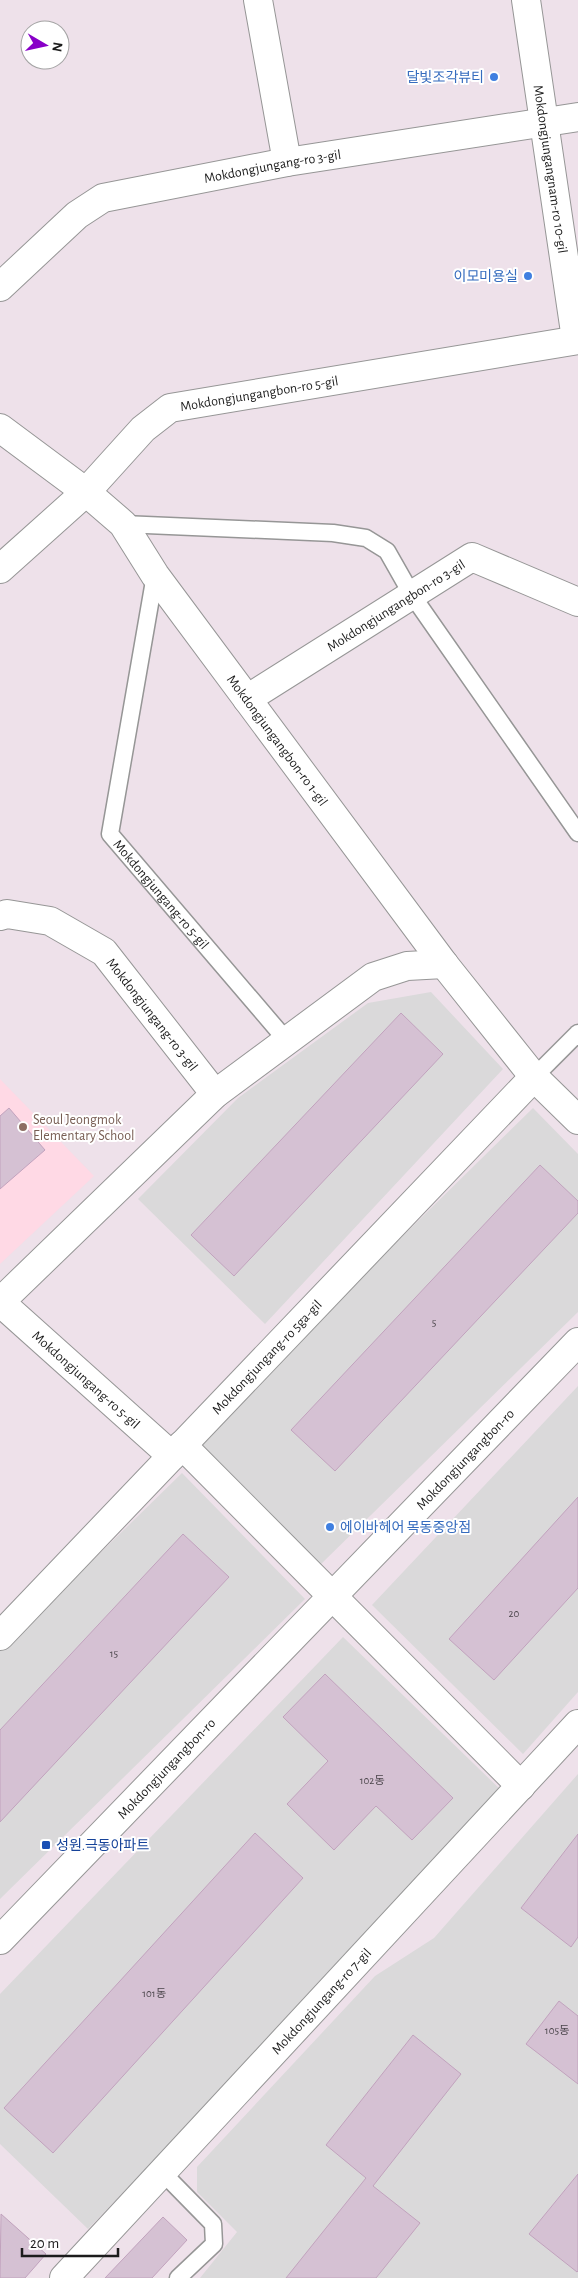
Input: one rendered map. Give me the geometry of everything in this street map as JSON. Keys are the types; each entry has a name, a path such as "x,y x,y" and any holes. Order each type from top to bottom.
{"street":[{"path":"258,0 287,162"},
{"name":"Mokdongjungangnam-ro 10-gil","path":"526,0 577,340"},
{"name":"Mokdongjungang-ro 3-gil","path":"0,287 77,215 103,198 287,162 578,116"},
{"name":"Mokdongjungangbon-ro 5-gil","path":"0,569 86,492 143,429 170,408 577,340"},
{"name":"Mokdongjungangbon-ro 1-gil","path":"0,428 86,492 123,524 155,575 444,964 534,1077 578,1120"},
{"name":"Mokdongjungangbon-ro 3-gil","path":"248,699 472,557 578,602"},
{"name":"Mokdongjungang-ro 3-gil","path":"0,916 7,914 50,921 104,952 214,1094"},
{"name":"Mokdongjungang-ro 5-gil","path":"177,1450 0,1302 214,1094 373,977 407,966 444,964"},
{"name":"Mokdongjungang-ro 5ga-gil","path":"0,1636 534,1077"},
{"name":"Mokdongjungangbon-ro","path":"0,1940 578,1342"},
{"path":"177,1450 332,1597 521,1786"},
{"name":"Mokdongjungang-ro 7-gil","path":"64,2278 578,1724"}],"lane":[{"path":"123,524 333,533 366,538 387,551 412,595 578,833"},
{"name":"Mokdongjungang-ro 5-gil","path":"155,575 110,834 287,1041"},
{"path":"534,1077 578,1033"},
{"path":"162,2172 214,2224 214,2244 178,2278"}],"shaded area":[{"path":"431,992 503,1069 265,1324 138,1199 238,1098 368,1003"},
{"name":"Seoul Jeongmok Elementary School","path":"0,1079 94,1176 0,1264"},
{"path":"533,1108 578,1154 578,1312 318,1567 195,1440"},
{"path":"578,1386 578,1692 523,1754 372,1605"},
{"path":"182,1473 305,1599 0,1899 0,1651"},
{"path":"343,1637 506,1795 88,2229 0,2144 0,1994"},
{"path":"578,1774 578,2278 200,2278 237,2232 197,2192 197,2167 375,1976 434,1938"}],"building":[{"path":"401,1013 443,1054 234,1276 191,1235"},
{"path":"9,1108 45,1150 0,1189 0,1116"},
{"path":"540,1165 578,1201 578,1213 335,1471 291,1430"},
{"path":"578,1497 578,1588 494,1680 449,1639"},
{"path":"183,1534 229,1577 0,1822 0,1730"},
{"path":"325,1674 453,1798 412,1840 376,1806 334,1850 287,1804 328,1761 283,1717"},
{"path":"255,1833 303,1878 53,2153 4,2108"},
{"path":"578,1834 578,1937 571,1947 521,1908"},
{"path":"559,2001 578,2016 578,2084 526,2044"},
{"path":"413,2035 461,2074 373,2186 420,2223 376,2278 286,2278 366,2178 326,2145"},
{"path":"578,2174 578,2271 577,2272 529,2234"},
{"path":"1,2214 46,2254 25,2278 0,2278"},
{"path":"163,2217 187,2240 152,2278 105,2278"}],"place":[{"name":"달빛조각뷰티","path":"494,77"},
{"name":"이모미용실","path":"528,276"},
{"name":"Seoul Jeongmok Elementary School","path":"23,1127"},
{"name":"에이바헤어 목동중앙점","path":"330,1527"},
{"name":"성원.극동아파트","path":"46,1845"}]}
